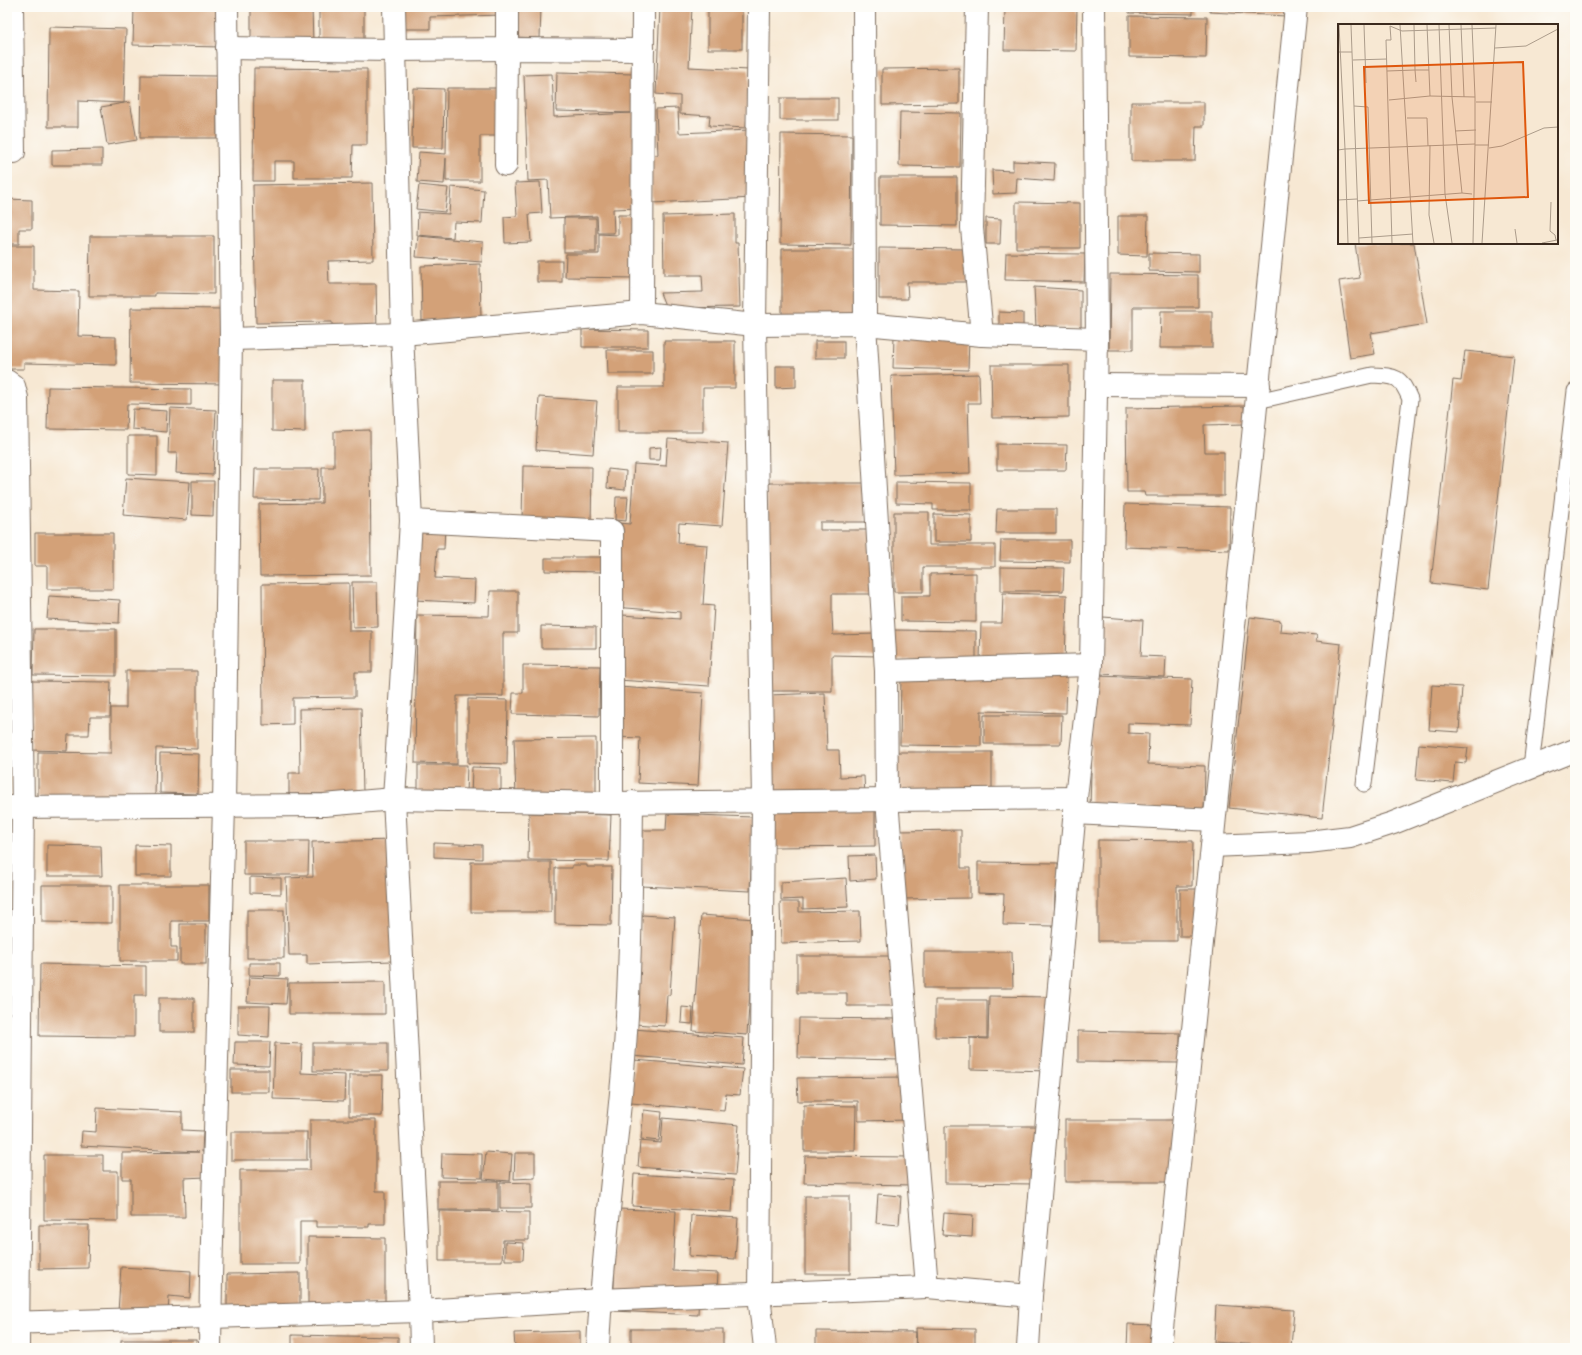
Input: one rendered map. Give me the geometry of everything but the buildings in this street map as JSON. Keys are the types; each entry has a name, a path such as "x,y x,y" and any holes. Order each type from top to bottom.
{"street":[{"path":"12,7 14,152"},
{"path":"210,1348 224,806 231,339 227,7"},
{"path":"394,7 402,334 411,522 394,799 421,1348"},
{"path":"506,164 507,7"},
{"path":"642,313 643,7"},
{"path":"759,7 755,325 763,801 759,1295 765,1348"},
{"path":"864,7 866,324 886,670 887,800 928,1287"},
{"path":"977,7 972,228 982,334"},
{"path":"1028,1348 1031,1296 1075,806 1091,665 1098,338 1094,7"},
{"path":"1160,1348 1258,394 1296,7"},
{"path":"227,48 643,50"},
{"path":"231,339 402,334 642,313 755,325 866,324 982,334 1098,338"},
{"path":"7,381 14,386 18,398 12,1322 18,1348"},
{"path":"1097,385 1258,394"},
{"path":"411,522 612,531 622,802 630,946 624,1070 600,1300 598,1348"},
{"path":"886,670 1091,665"},
{"path":"1212,846 1308,842 1350,837 1392,823 1575,750"},
{"path":"15,807 324,805 394,799 622,802 887,800 1075,806 1214,820"},
{"path":"12,1322 420,1311 600,1300 759,1295 928,1287 1031,1296"}],"lane":[{"path":"1258,394 1372,375 1390,376 1403,383 1410,399 1364,784"},
{"path":"1531,767 1575,391"}]}
